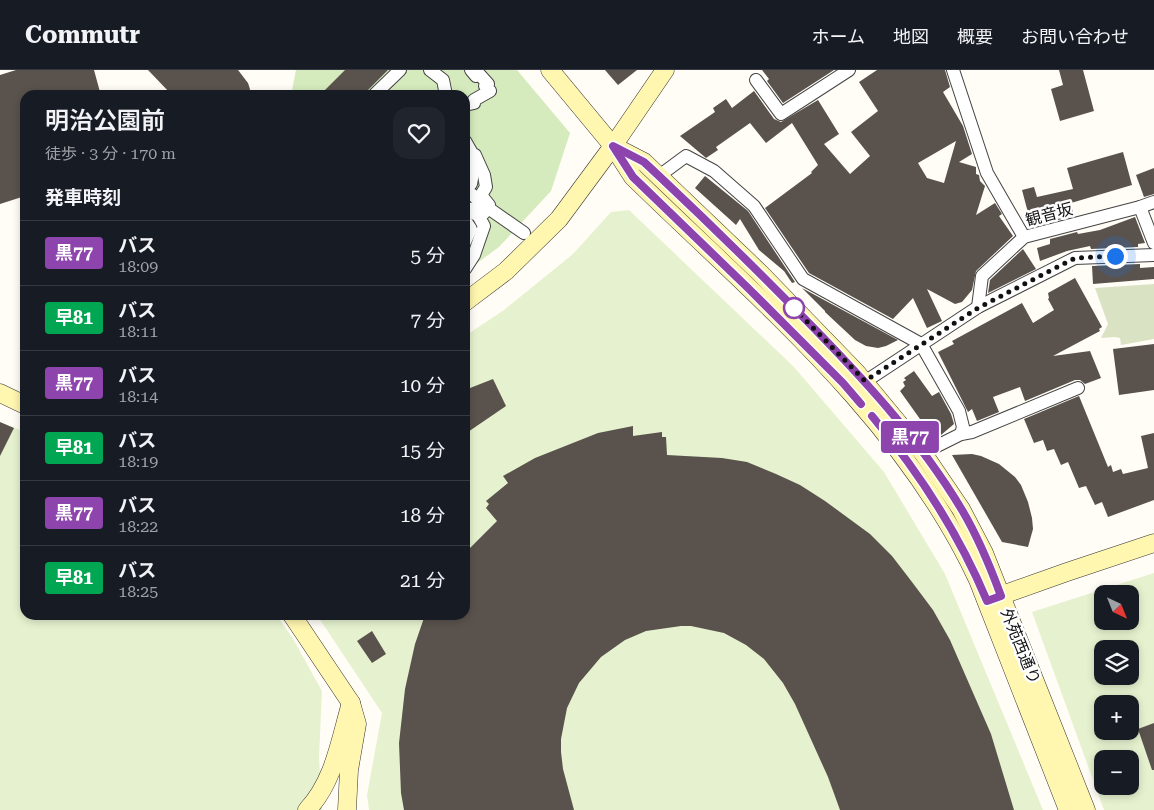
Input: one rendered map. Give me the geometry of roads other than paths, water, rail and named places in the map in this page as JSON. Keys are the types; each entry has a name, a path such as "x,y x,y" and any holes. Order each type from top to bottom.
{"main road":[{"name":"外苑西通り","path":"550,70 613,146 633,177 754,294 858,386 882,428 940,510 969,561 994,598 1086,810"},
{"path":"470,298 506,271 560,219 665,70"},
{"name":"外苑西通り","path":"613,146 644,162 754,268 858,386 923,453 961,509 974,533 994,598 1068,810"},
{"path":"0,393 20,403"},
{"path":"994,598 1154,543"},
{"path":"295,620 351,703 357,724 349,770 347,810"},
{"path":"307,810 324,787 333,766 351,703"}],"street":[{"path":"379,90 400,70"},
{"path":"388,90 406,70"},
{"path":"430,70 443,80 445,90"},
{"path":"470,102 474,103 474,100 490,91 485,86 488,84 479,74 476,76 471,70"},
{"path":"756,80 781,114 849,70"},
{"path":"953,70 987,173 1024,237"},
{"path":"470,150 475,155 484,175 486,187 481,195 490,205 483,211"},
{"path":"659,176 686,156 714,171 754,206 803,279 921,344 958,411 963,428 961,434"},
{"path":"470,159 474,168 470,185"},
{"path":"470,194 483,211 484,226 470,261"},
{"name":"観音坂","path":"978,308 982,276 1024,237 1154,202"},
{"path":"470,207 483,211 524,233"},
{"path":"1140,207 1154,244"},
{"path":"858,386 978,308 1075,258 1154,255"},
{"path":"923,453 961,434 972,432 1078,388"}]}
